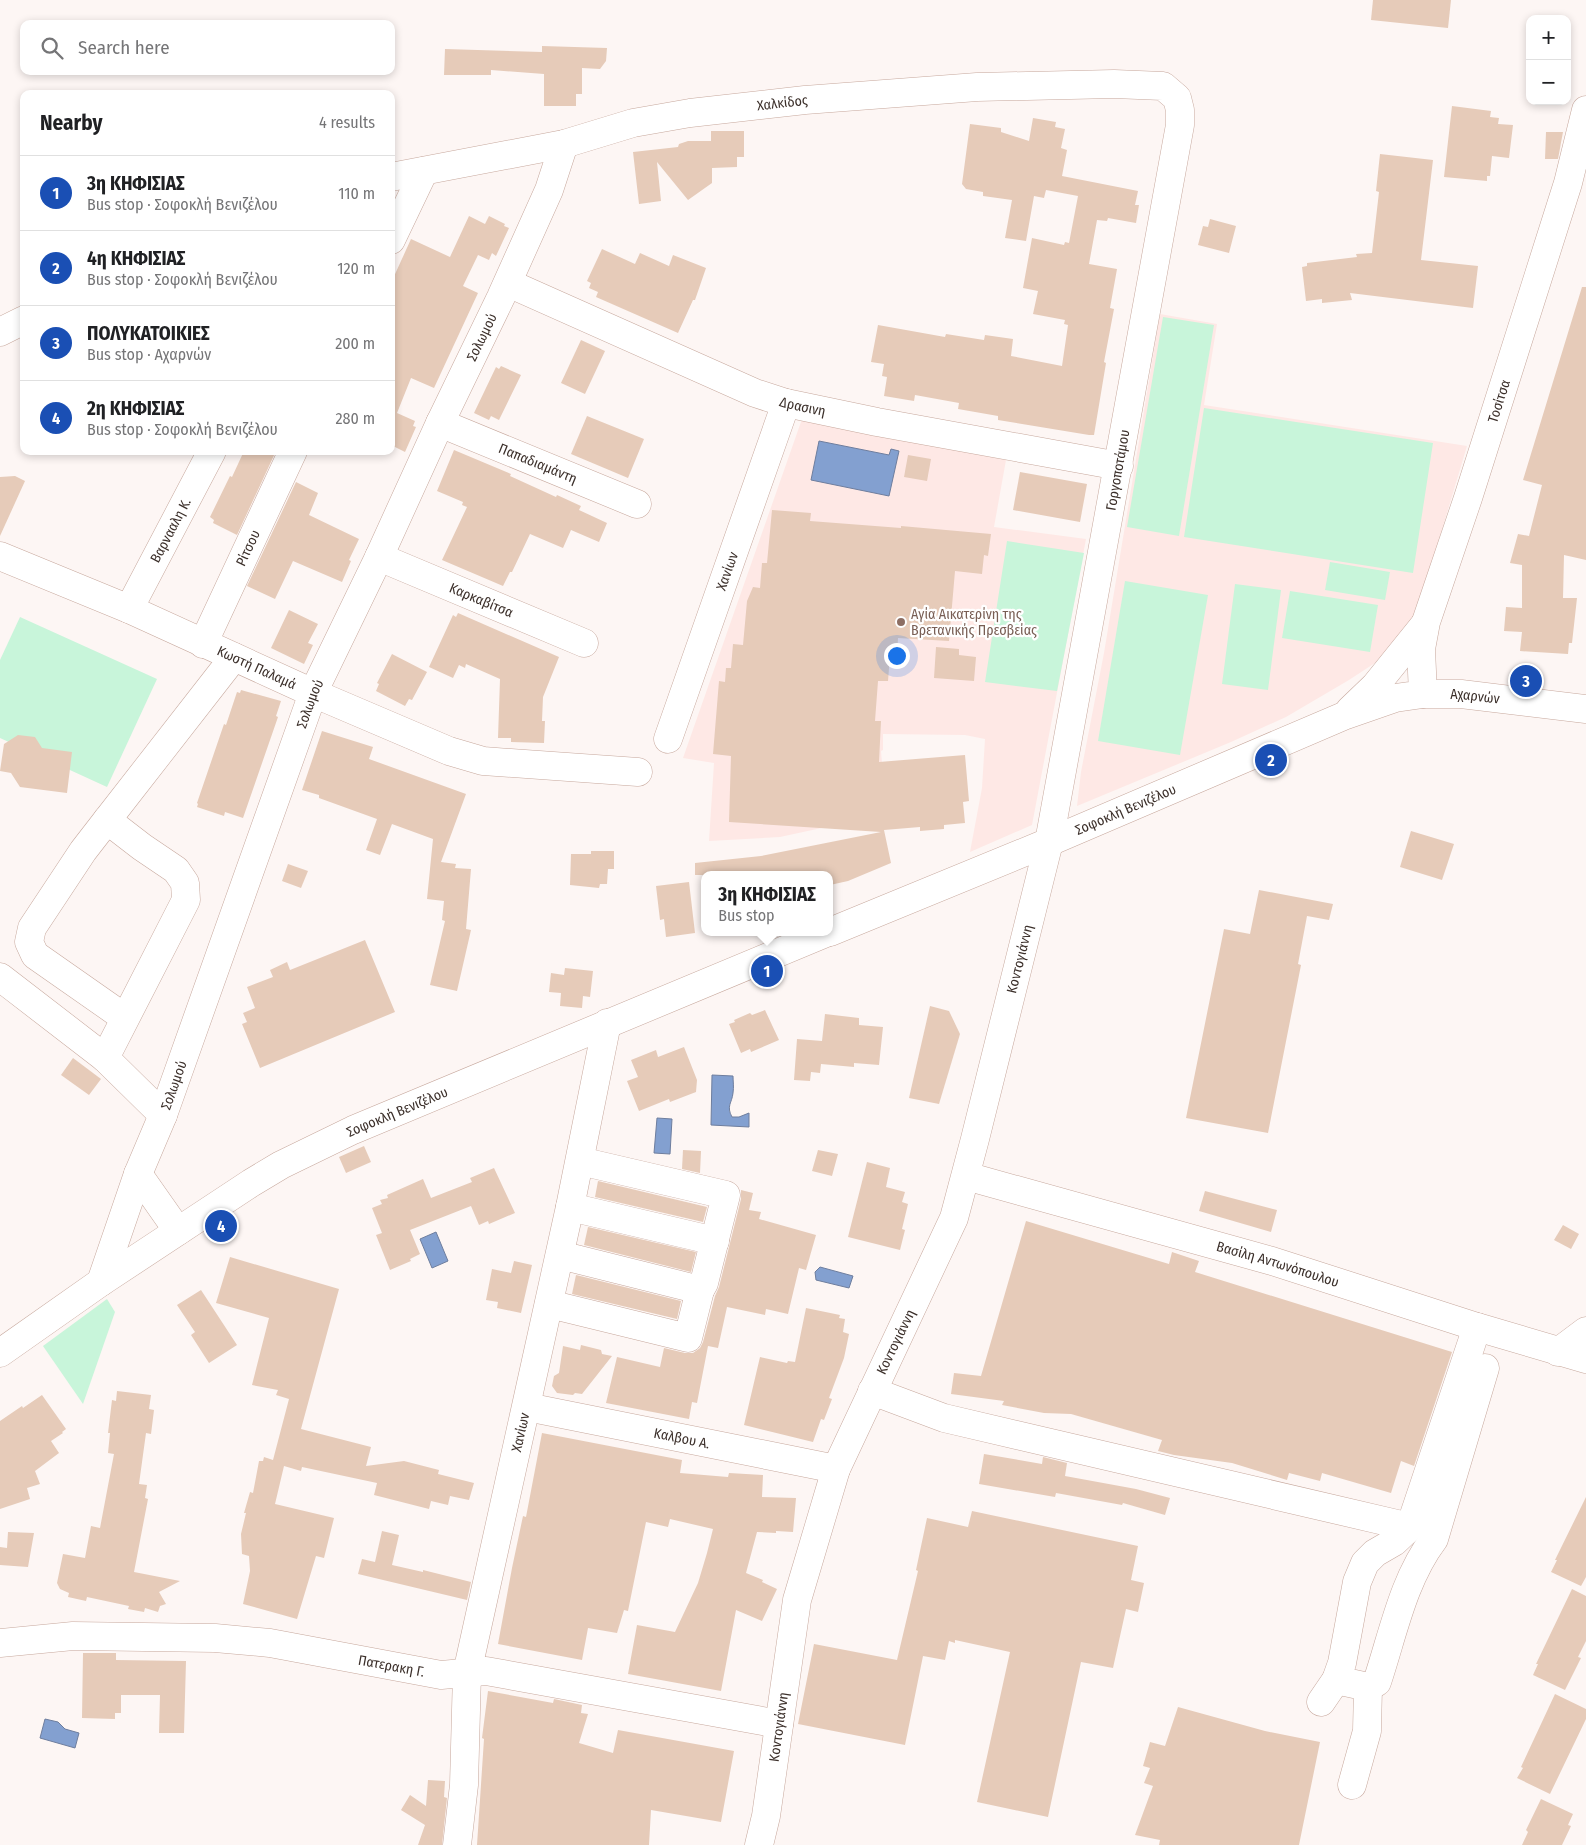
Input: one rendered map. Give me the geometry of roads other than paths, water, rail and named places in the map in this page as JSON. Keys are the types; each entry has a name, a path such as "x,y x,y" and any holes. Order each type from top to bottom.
{"street":[{"name":"Χαλκίδος","path":"395,176 564,144 633,123 690,113 805,100 976,87 1114,84 1163,86 1176,98"},
{"name":"Γοργοποτάμου","path":"1050,842 1180,125 1180,110 1176,98"},
{"name":"Τοσίτσα","path":"1423,694 1421,649 1426,622 1468,498 1566,192 1586,110"},
{"name":"Σολωμού","path":"101,1282 138,1174 163,1115 313,693 508,282 548,190 564,144"},
{"path":"395,232 424,171"},
{"name":"Δρασινη","path":"508,282 755,393 786,403 887,424 1118,466"},
{"path":"0,332 20,322"},
{"name":"Χανίων","path":"668,739 786,403"},
{"name":"Παπαδιαμάντη","path":"440,423 637,504"},
{"name":"Βαρνααλη Κ.","path":"129,609 210,455"},
{"name":"Ρίτσου","path":"203,644 291,455"},
{"name":"Κωστή Παλαμά","path":"0,556 129,609 313,693 449,751 483,761 638,772"},
{"name":"Καρκαβίτσα","path":"379,556 584,643"},
{"path":"1346,715 1375,686 1426,622"},
{"path":"125,1018 36,955 29,942 32,928 52,895 83,851 234,657"},
{"name":"Σοφοκλή Βενιζέλου","path":"833,930 1050,842 1346,715 1395,698 1423,694"},
{"name":"Αχαρνών","path":"1423,694 1461,694 1586,709"},
{"path":"104,1058 186,900 185,883 176,870 107,820"},
{"name":"Κοντογιάννη","path":"759,1845 766,1816 797,1600 836,1469 954,1218 1050,842"},
{"name":"Σοφοκλή Βενιζέλου","path":"0,1353 101,1282 251,1183 311,1150 353,1130 607,1023 819,936"},
{"path":"0,977 104,1058 163,1115"},
{"name":"Χανίων","path":"457,1845 464,1785 467,1673 560,1256 607,1023"},
{"path":"549,1304 688,1338 726,1195 580,1162"},
{"path":"138,1174 178,1231"},
{"name":"Βασίλη Αντωνόπουλου","path":"966,1176 1272,1261 1477,1327 1586,1359"},
{"path":"570,1207 715,1241"},
{"path":"560,1256 700,1290"},
{"path":"1321,1702 1336,1680 1342,1663 1357,1582 1365,1563 1375,1553 1394,1542 1410,1527 1477,1327"},
{"path":"1558,1352 1586,1331"},
{"path":"1336,1680 1368,1687 1377,1682 1408,1584 1423,1554 1434,1539 1485,1368"},
{"path":"872,1390 944,1418 1410,1527"},
{"name":"Καλβου Α.","path":"527,1407 836,1469"},
{"name":"Πατερακη Γ.","path":"0,1643 73,1636 216,1638 270,1643 441,1676 486,1670 779,1724"},
{"path":"1352,1785 1367,1731 1368,1687"}],"water":[{"path":"819,441 889,455 891,449 899,451 889,496 811,480"},
{"path":"712,1075 733,1076 730,1113 732,1117 739,1117 749,1113 749,1127 711,1125"},
{"path":"657,1118 672,1119 670,1154 654,1153"},
{"path":"436,1232 448,1261 432,1268 420,1239"},
{"path":"820,1267 853,1276 849,1288 816,1280 815,1272"},
{"path":"45,1719 58,1722 65,1729 79,1733 75,1748 40,1738"}],"place":[{"name":"Αγία Αικατερίνη της Βρετανικής Πρεσβείας","path":"901,622"},
{"name":"ΠΟΛΥΚΑΤΟΙΚΙΕΣ","path":"1526,681"},
{"name":"4η ΚΗΦΙΣΙΑΣ","path":"1271,760"},
{"name":"3η ΚΗΦΙΣΙΑΣ","path":"767,971"},
{"name":"2η ΚΗΦΙΣΙΑΣ","path":"221,1226"}]}
